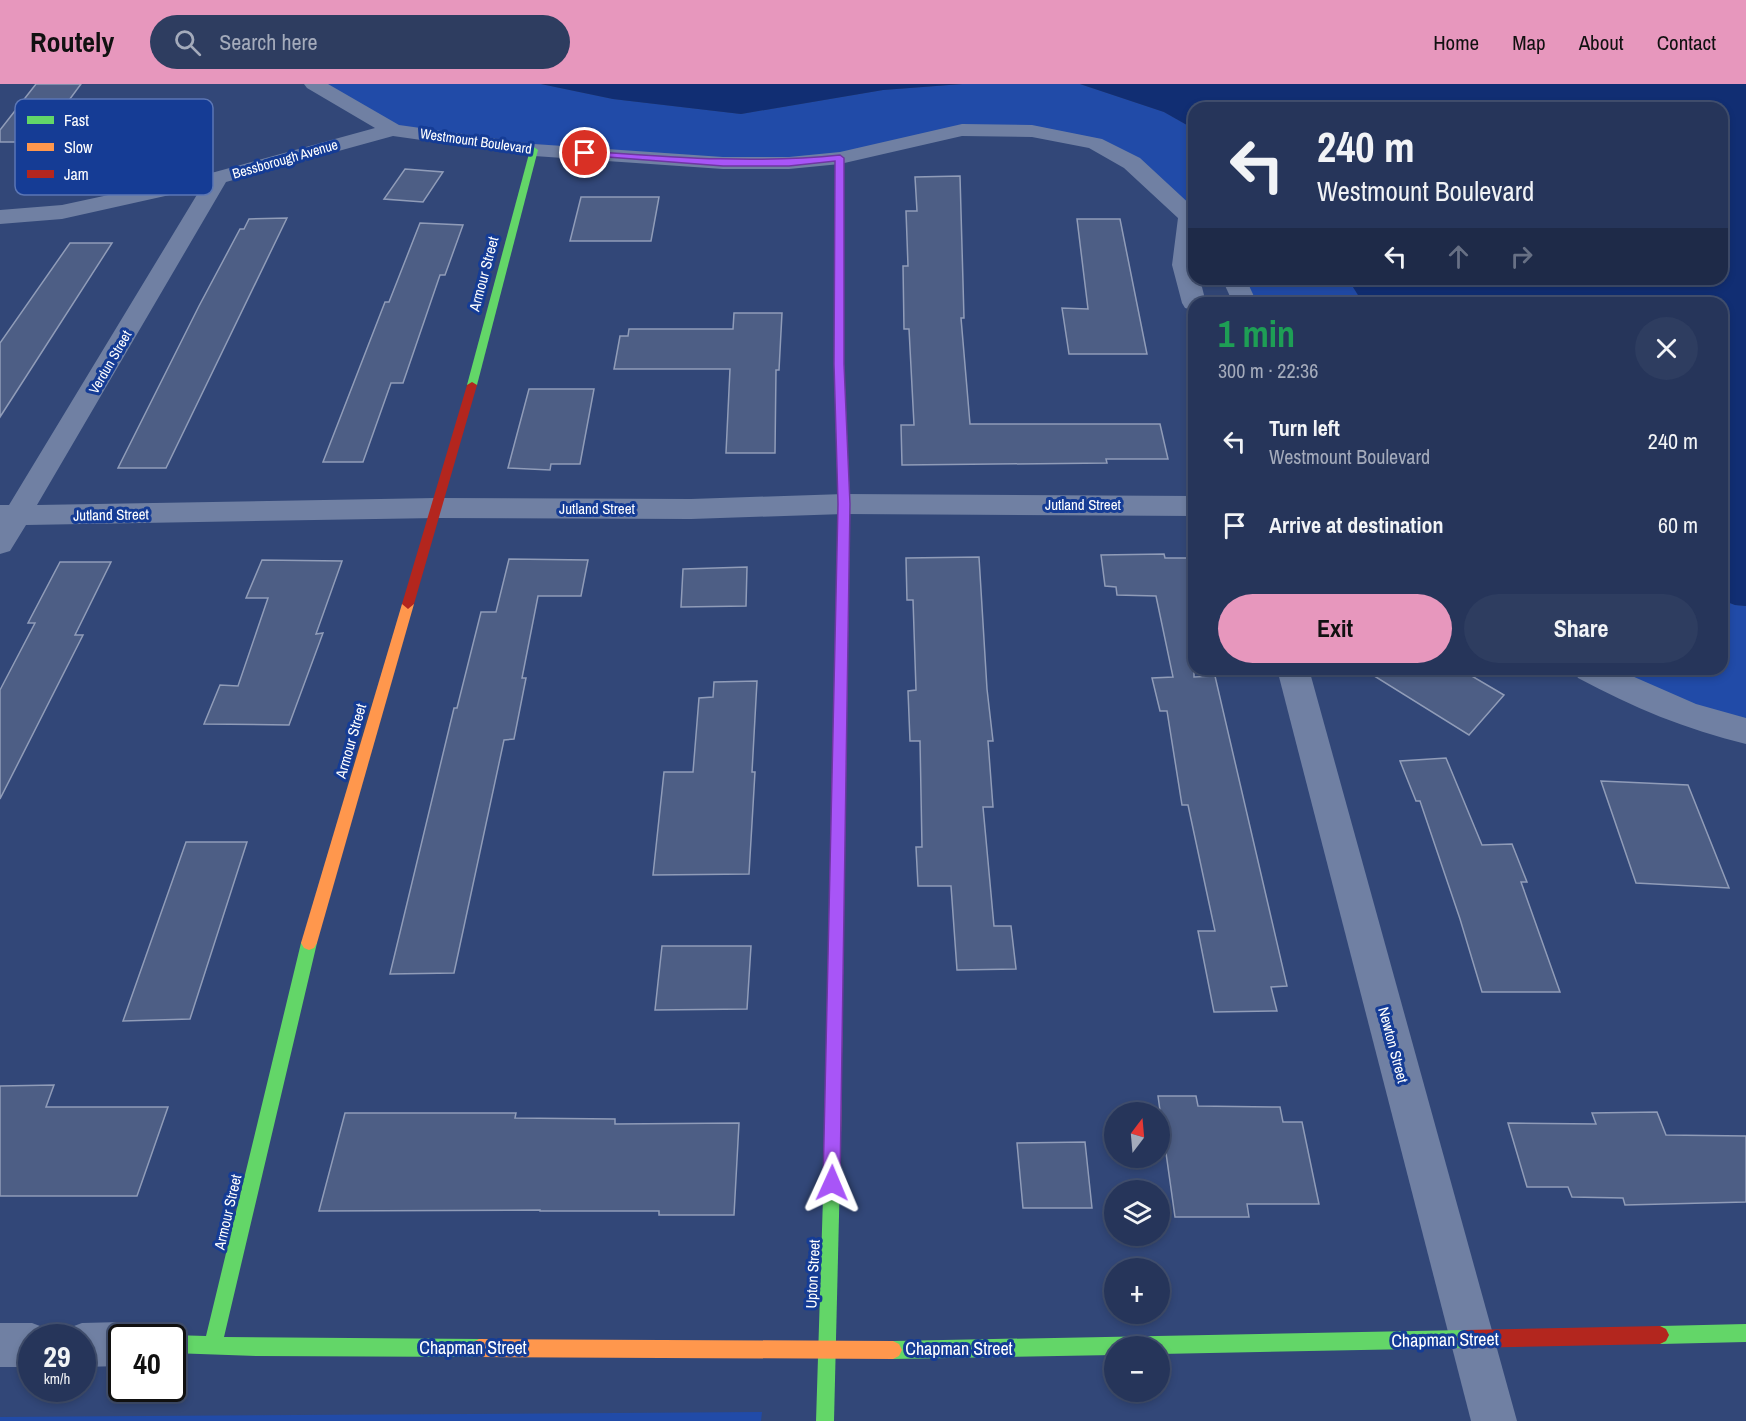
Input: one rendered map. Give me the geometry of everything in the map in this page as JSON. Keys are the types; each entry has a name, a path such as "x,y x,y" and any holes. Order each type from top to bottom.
{"street":[{"name":"Westmount Boulevard","path":"314,84 393,130 534,150 723,163 789,163 840,158 962,130 1032,131 1095,143 1114,153 1132,163 1188,213"},
{"name":"Bessborough Avenue","path":"213,179 393,130"},
{"name":"Armour Street","path":"213,1344 302,967 469,397 534,150"},
{"name":"Upton Street","path":"825,1421 831,1230 844,504 839,364 840,158"},
{"name":"Verdun Street","path":"213,186 218,178"},
{"name":"Bessborough Avenue","path":"0,217 62,212 140,195"},
{"name":"Verdun Street","path":"0,544 8,515 33,492 208,195"},
{"path":"1188,241 1184,265 1188,280"},
{"name":"Jutland Street","path":"8,515 436,508 691,509 844,504 1188,506"},
{"name":"Newton Street","path":"1295,675 1494,1421"},
{"path":"1600,675 1632,693 1721,726 1746,731"},
{"name":"Chapman Street","path":"186,1344 256,1347 966,1350 1746,1333"},
{"path":"0,1345 18,1345"}],"shaded area":[{"path":"311,84 541,84 613,99 741,114 883,90 962,84 1080,84 1164,112 1188,126 1188,215 1095,143 1032,131 962,130 840,158 723,163 393,130"},
{"path":"541,84 962,84 883,90 741,114 613,99"},
{"path":"1080,84 1746,84 1746,606 1728,602 1728,297 1359,297 1352,285 1728,285 1728,102 1188,102 1188,126 1164,112"},
{"path":"1237,285 1352,285 1359,297 1242,297"},
{"path":"1728,602 1746,606 1746,731 1604,675 1728,675"},
{"path":"762,1412 761,1421 0,1421 0,1417"}],"building":[{"path":"36,84 81,84 70,99 24,99"},
{"path":"15,111 15,142 0,142 0,130"},
{"path":"405,169 443,172 423,202 384,199"},
{"path":"960,176 964,318 961,318 970,424 1160,424 1168,459 1106,459 1107,463 902,465 901,425 914,425 909,329 904,329 903,266 908,266 906,211 917,211 915,177"},
{"path":"581,197 659,197 651,241 570,241"},
{"path":"287,218 166,468 118,468 240,229 244,229 249,219"},
{"path":"1077,219 1120,219 1147,354 1069,354 1062,308 1088,309"},
{"path":"420,223 463,225 445,275 440,275 403,383 391,383 363,462 323,462 385,302 389,302"},
{"path":"70,243 112,243 0,417 0,343"},
{"path":"734,313 782,313 779,370 776,370 775,453 726,453 730,369 614,369 620,336 628,336 629,329 733,329"},
{"path":"529,389 594,389 580,464 551,464 550,470 508,468"},
{"path":"1164,554 1165,558 1188,558 1188,675 1215,676 1287,986 1271,987 1277,1011 1214,1012 1198,931 1215,931 1188,805 1182,805 1167,711 1160,711 1152,678 1173,677 1156,596 1117,595 1116,587 1105,586 1101,555"},
{"path":"979,557 987,689 993,741 988,741 993,807 983,807 994,926 1011,926 1016,969 957,970 951,886 918,886 916,847 922,847 920,741 910,741 908,691 916,690 913,600 907,600 906,558"},
{"path":"509,559 588,560 581,596 538,596 522,678 526,678 514,739 504,740 454,973 390,974 454,708 457,708 481,612 496,612"},
{"path":"262,560 342,561 316,634 323,633 289,725 204,724 220,685 238,686 268,598 246,598"},
{"path":"60,562 111,562 75,635 83,635 0,799 0,690 35,623 28,623"},
{"path":"747,567 746,606 681,607 683,569"},
{"path":"1373,675 1470,675 1504,695 1469,735"},
{"path":"757,681 749,874 653,875 664,772 693,772 699,698 713,697 714,682"},
{"path":"1446,758 1482,845 1512,844 1527,882 1521,882 1560,992 1482,992 1420,801 1416,801 1400,761"},
{"path":"1601,781 1688,785 1729,888 1636,883"},
{"path":"186,842 247,842 190,1019 123,1021"},
{"path":"662,946 751,946 747,1009 655,1010"},
{"path":"54,1085 46,1107 168,1107 137,1196 0,1196 0,1086"},
{"path":"1158,1096 1196,1096 1198,1106 1280,1107 1283,1122 1302,1122 1319,1204 1247,1204 1249,1217 1175,1217 1168,1168 1170,1168 1170,1102 1159,1102"},
{"path":"1657,1112 1666,1135 1746,1136 1746,1202 1625,1205 1623,1198 1572,1197 1568,1187 1527,1187 1508,1123 1596,1124 1592,1113"},
{"path":"345,1113 516,1113 515,1118 615,1119 615,1124 739,1123 734,1215 659,1215 659,1211 319,1211"},
{"path":"1085,1142 1092,1208 1023,1208 1017,1143"}],"traffic: fast":[{"path":"472,385 534,150"},
{"path":"840,158 839,364 844,504 841,663"},
{"path":"213,1344 309,943"},
{"path":"825,1421 833,1134"},
{"path":"1660,1335 1746,1333"},
{"path":"893,1350 1466,1339"},
{"path":"186,1344 479,1348"}],"traffic: slow":[{"path":"309,943 408,604"},
{"path":"833,1134 841,663"},
{"path":"479,1348 893,1350"}],"traffic: jam":[{"path":"408,604 472,385"},
{"path":"1466,1339 1660,1335"}],"route":[{"path":"585,153 723,163 789,163 840,158 839,364 844,504 832,1183"}]}
